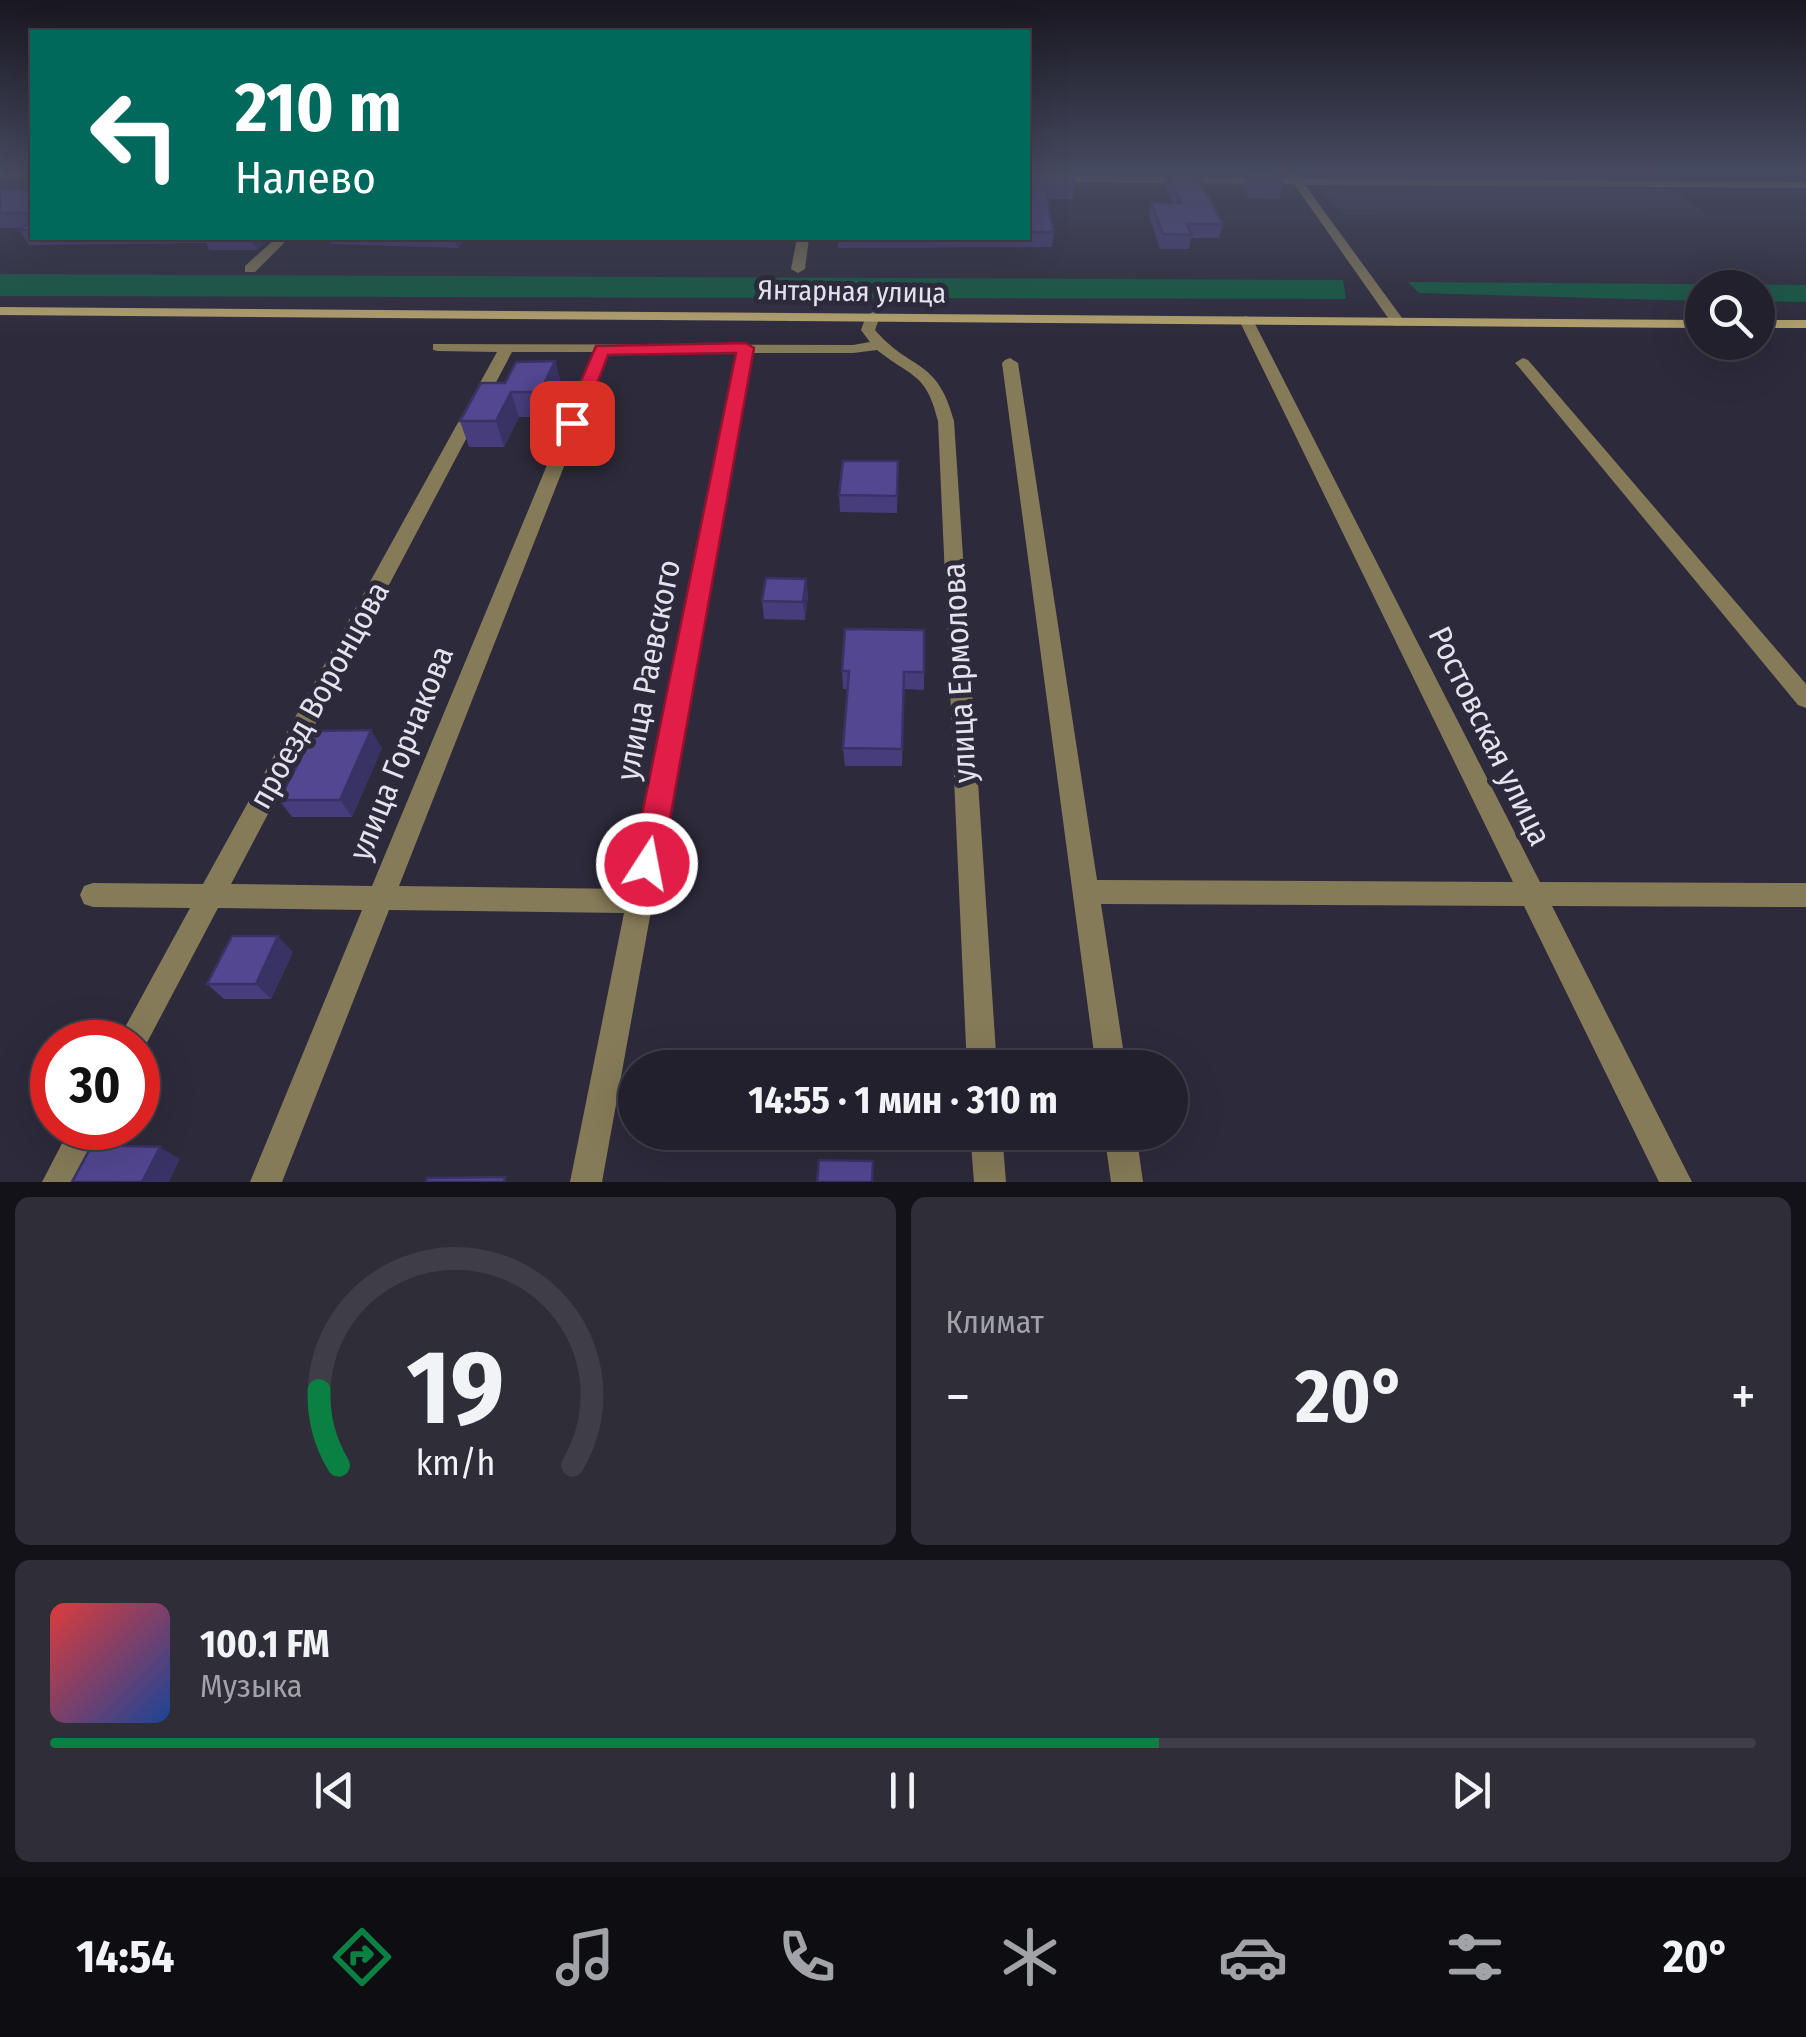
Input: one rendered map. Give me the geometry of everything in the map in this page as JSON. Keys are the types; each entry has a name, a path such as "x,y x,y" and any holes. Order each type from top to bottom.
{"street":[{"path":"1331,228 1398,322"},
{"path":"250,269 281,240"},
{"path":"798,269 804,240"},
{"name":"Янтарная улица","path":"0,311 1685,324"},
{"path":"438,347 853,350 878,345 868,330 873,316"},
{"name":"Ростовская улица","path":"1246,320 1676,1182"},
{"path":"1775,324 1806,324"},
{"name":"улица Ермолова","path":"878,345 922,371 940,391 946,421 981,1050"},
{"name":"проезд Воронцова","path":"144,1020 508,348"},
{"name":"улица Раевского","path":"586,1182 746,348"},
{"name":"улица Горчакова","path":"266,1182 602,350"},
{"path":"1010,362 1108,1050"},
{"path":"1523,363 1806,699"},
{"path":"1086,892 1806,894"},
{"path":"93,895 640,901"},
{"path":"58,1182 75,1150"},
{"path":"987,1150 990,1182"},
{"path":"1123,1150 1127,1182"}],"green space":[{"path":"0,274 1343,280 1346,299 0,296"},
{"path":"1408,282 1685,284 1685,301 1419,293"},
{"path":"1775,285 1806,285 1806,302 1775,301"}],"building":[{"path":"1030,228 1053,228 1054,232 1030,232"},
{"path":"1161,228 1189,228 1192,235 1163,234"},
{"path":"555,361 540,392 511,392 496,421 460,421 481,383 505,383 516,362"},
{"path":"843,461 898,461 897,496 839,495"},
{"path":"766,578 806,579 803,602 762,601"},
{"path":"845,629 924,630 924,672 904,672 902,749 843,748 849,671 842,671"},
{"path":"371,730 340,800 279,800 315,731"},
{"path":"232,936 278,936 256,984 207,984"},
{"path":"89,1150 158,1150 142,1182 72,1182"},
{"path":"819,1160 873,1161 872,1182 817,1182"},
{"path":"505,1177 504,1182 426,1182 427,1178"}],"route":[{"path":"572,423 602,350 746,348 647,864"}]}
